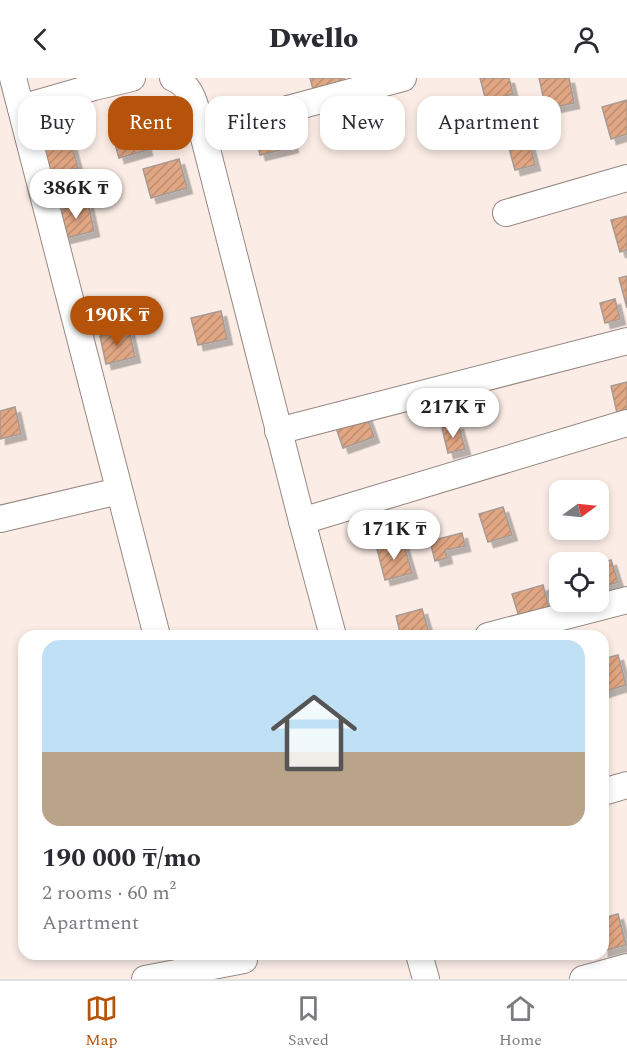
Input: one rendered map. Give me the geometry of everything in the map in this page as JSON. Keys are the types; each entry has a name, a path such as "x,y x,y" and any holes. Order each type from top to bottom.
{"street":[{"path":"13,78 18,97"},
{"path":"65,96 132,78"},
{"path":"173,78 183,82 192,96 202,130 331,630"},
{"path":"202,130 403,78"},
{"path":"32,150 155,630"},
{"path":"506,213 627,178"},
{"path":"279,431 627,341"},
{"path":"302,521 627,423"},
{"path":"0,519 119,490"},
{"path":"511,630 627,600"},
{"path":"609,790 627,785"},
{"path":"421,960 426,979"},
{"path":"145,979 245,964"},
{"path":"583,979 627,967"}],"building":[{"path":"310,78 344,78 346,85 314,93"},
{"path":"480,78 509,78 513,94 485,96"},
{"path":"539,78 569,78 574,103 561,106 561,96 543,96"},
{"path":"627,100 627,134 611,139 602,107"},
{"path":"42,150 73,150 78,168 49,176"},
{"path":"117,150 147,150 119,158"},
{"path":"259,150 281,150 260,155"},
{"path":"510,150 531,150 535,165 515,170"},
{"path":"179,159 187,188 151,198 143,169"},
{"path":"88,203 94,231 65,238 59,210"},
{"path":"627,216 627,250 620,252 611,220"},
{"path":"627,276 627,308 619,278"},
{"path":"615,299 620,319 605,323 600,303"},
{"path":"221,311 227,339 198,345 191,318"},
{"path":"129,330 135,357 106,364 100,336"},
{"path":"627,382 627,410 617,413 611,386"},
{"path":"15,407 21,434 0,439 0,411"},
{"path":"365,411 374,437 343,448 334,422"},
{"path":"458,424 465,449 448,453 442,428"},
{"path":"503,507 512,535 488,542 479,514"},
{"path":"462,533 465,546 445,550 447,558 435,561 430,541"},
{"path":"403,542 412,573 385,580 377,549"},
{"path":"611,560 618,582 609,585 609,561"},
{"path":"543,585 550,612 520,620 512,594"},
{"path":"422,609 428,630 400,630 396,616"},
{"path":"618,655 626,685 609,690 609,657"},
{"path":"618,914 626,945 609,949 609,916"}]}
